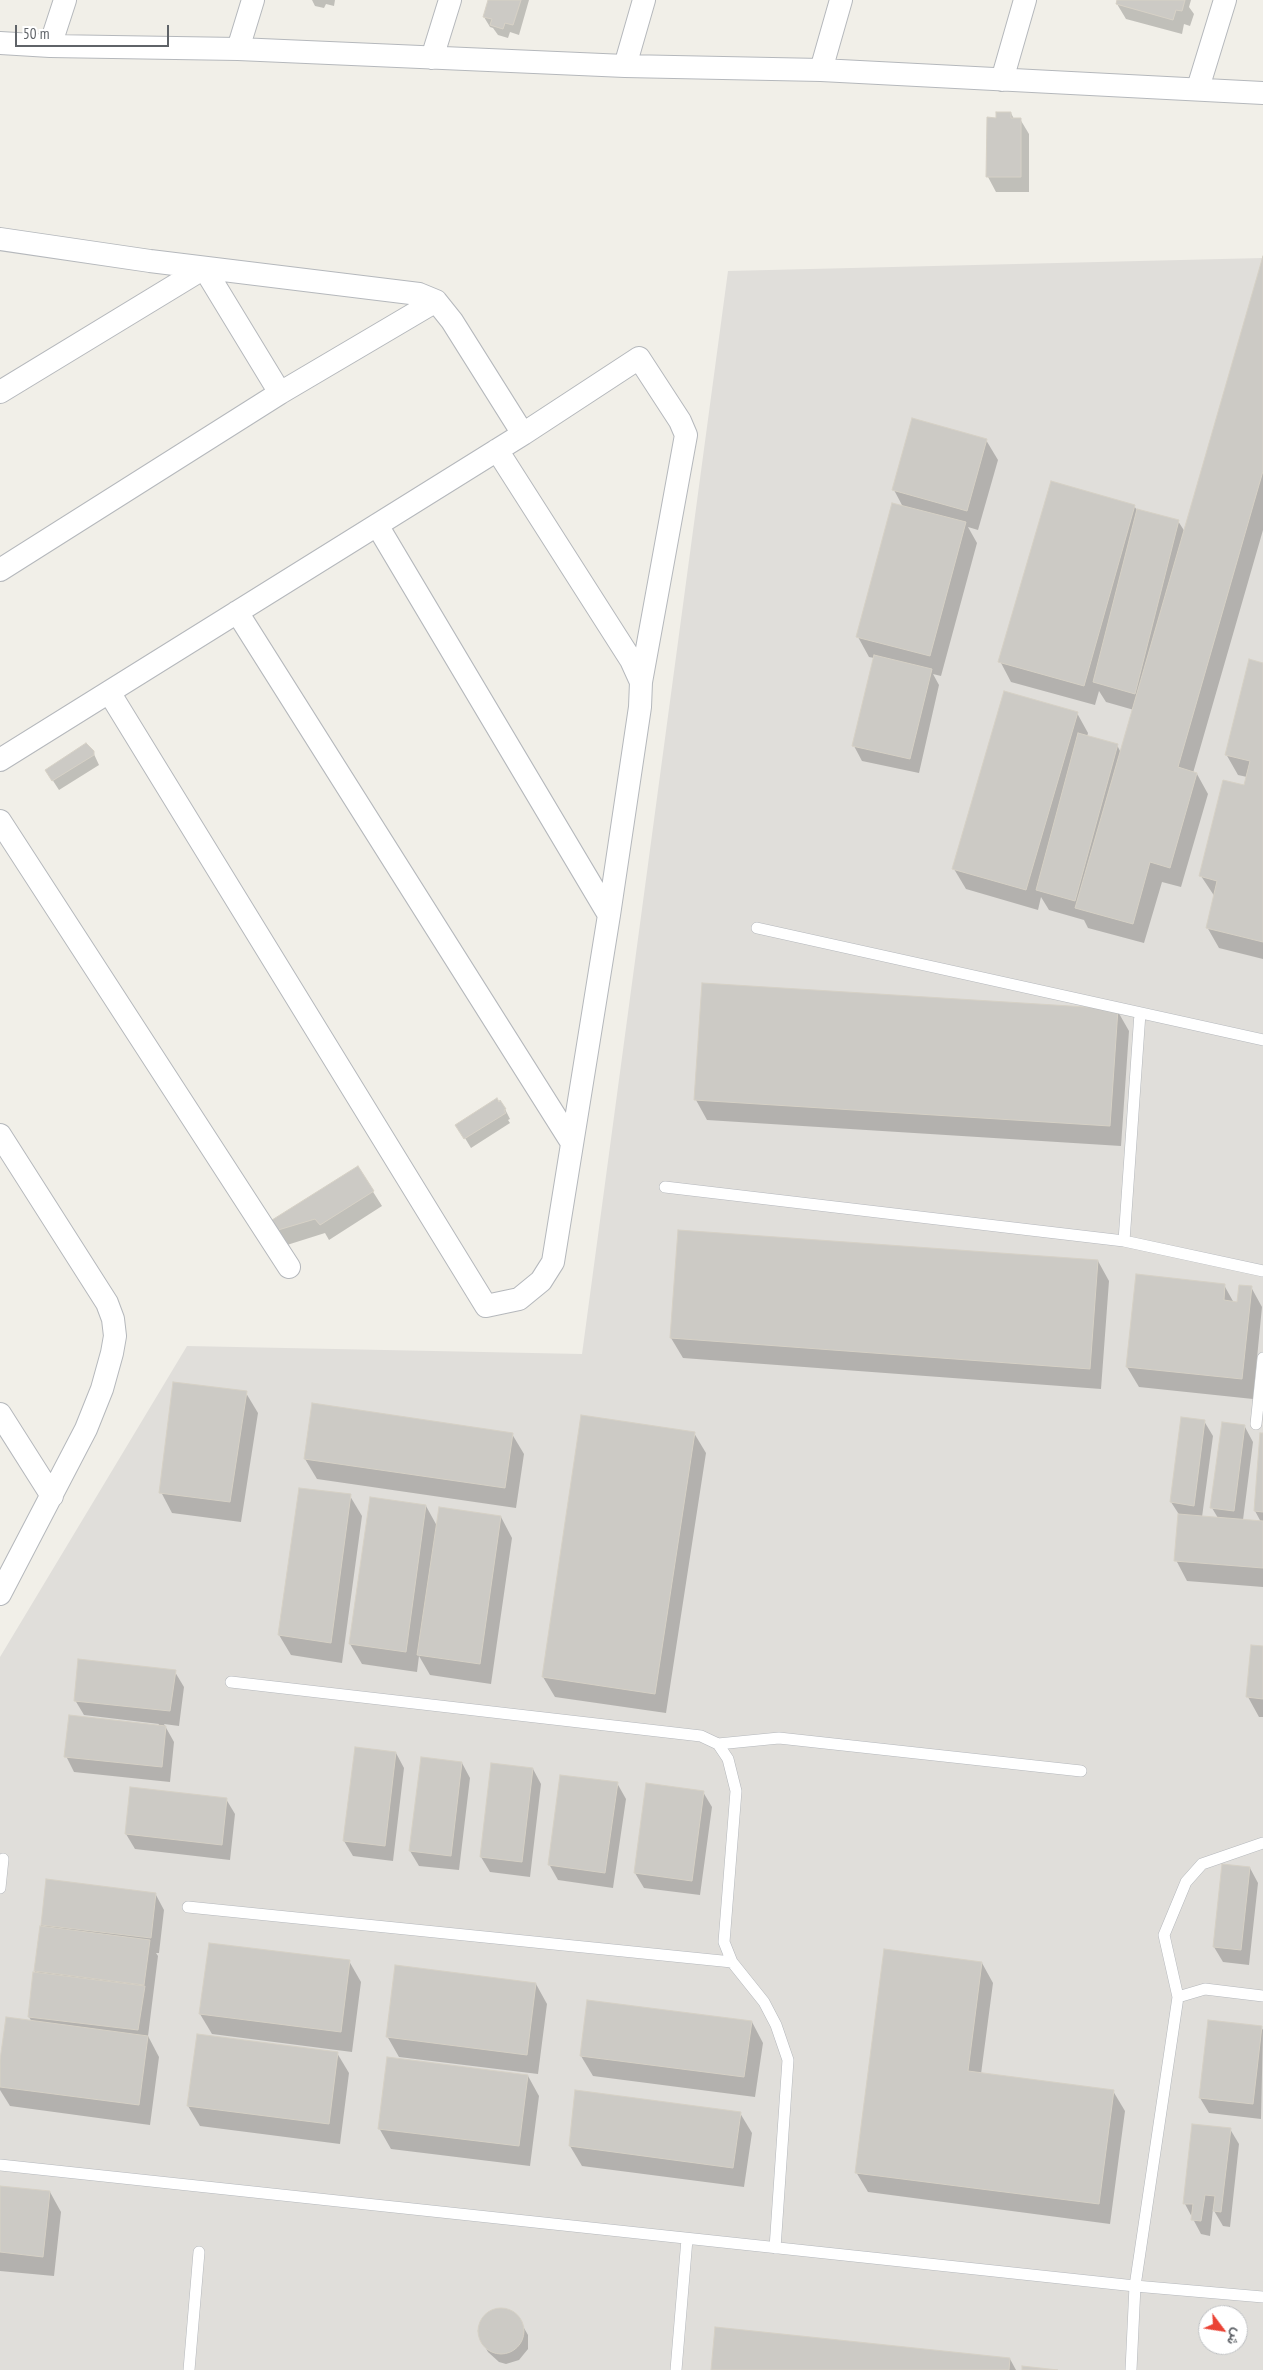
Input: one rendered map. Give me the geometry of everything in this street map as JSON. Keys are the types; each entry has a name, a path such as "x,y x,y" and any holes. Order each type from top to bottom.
{"street":[{"path":"50,46 65,0"},
{"path":"238,49 252,0"},
{"path":"432,58 450,0"},
{"path":"625,66 644,0"},
{"path":"821,70 841,0"},
{"path":"1002,80 1025,0"},
{"path":"1198,88 1225,0"},
{"path":"0,43 50,46 238,49 625,66 821,70 1198,88 1263,93"},
{"path":"0,239 204,268 419,294 436,301 452,321 523,434"},
{"path":"0,392 204,268"},
{"path":"204,268 280,393"},
{"path":"0,570 280,393 436,301"},
{"path":"0,760 237,612 523,434 639,358 680,421 686,435 641,682 640,707 609,916 553,1262 541,1281 519,1299 486,1306 109,692"},
{"path":"497,450 632,660 641,682"},
{"path":"377,525 609,916"},
{"path":"237,612 572,1143"},
{"path":"0,820 289,1267"},
{"path":"0,1135 107,1302 113,1319 114,1336 112,1352 102,1389 86,1429 0,1594"},
{"path":"0,1414 52,1496"}],"lane":[{"path":"757,928 1263,1040"},
{"path":"1124,1241 1140,1013"},
{"path":"665,1187 1124,1241 1263,1271"},
{"path":"1256,1424 1263,1358"},
{"path":"231,1682 701,1736 718,1744 779,1738 1081,1771"},
{"path":"718,1744 728,1760 736,1791 724,1942 732,1962 764,2002 776,2025 788,2060 775,2248"},
{"path":"1131,2370 1135,2286 1178,1997 1164,1935 1186,1882 1202,1864 1263,1843"},
{"path":"0,1888 3,1859"},
{"path":"188,1906 732,1962"},
{"path":"1178,1997 1205,1989 1263,1996"},
{"path":"0,2165 1135,2286 1263,2297"},
{"path":"676,2370 687,2239"},
{"path":"190,2370 199,2252"}],"shaded area":[{"path":"1263,258 1263,2370 0,2370 0,1657 187,1346 582,1354 728,271"}],"building":[{"path":"488,0 521,0 513,25 505,23 503,29 490,25 492,19 483,17"},
{"path":"1117,0 1185,0 1182,11 1176,10 1173,20 1116,4"},
{"path":"996,112 1011,112 1011,118 1021,118 1021,177 986,177 987,117 996,118"},
{"path":"1263,256 1263,471 1178,767 1197,773 1170,868 1150,862 1133,924 1075,908"},
{"path":"912,418 987,439 967,511 892,490"},
{"path":"1051,481 1135,505 1084,686 998,662"},
{"path":"892,503 966,522 930,656 856,637"},
{"path":"1137,509 1179,520 1135,694 1093,682"},
{"path":"874,655 932,669 910,759 852,746"},
{"path":"1249,659 1263,663 1263,942 1206,928 1217,881 1199,876 1223,780 1244,785 1250,761 1225,755"},
{"path":"1004,691 1078,712 1026,890 952,869"},
{"path":"1078,733 1118,744 1075,901 1036,890"},
{"path":"86,743 94,751 94,755 52,781 45,770"},
{"path":"702,983 1118,1009 1110,1126 694,1100"},
{"path":"497,1098 506,1109 504,1110 506,1113 464,1139 455,1125"},
{"path":"358,1166 374,1191 320,1225 315,1219 278,1230 272,1220"},
{"path":"678,1230 1098,1260 1090,1369 670,1338"},
{"path":"1136,1274 1225,1284 1224,1300 1237,1302 1239,1285 1252,1286 1242,1379 1126,1367"},
{"path":"173,1382 247,1391 230,1502 159,1493"},
{"path":"312,1403 513,1433 505,1488 304,1459"},
{"path":"581,1415 695,1432 655,1694 542,1677"},
{"path":"1181,1417 1205,1420 1194,1506 1170,1502"},
{"path":"1222,1422 1245,1425 1234,1511 1210,1508"},
{"path":"1260,1433 1263,1433 1263,1512 1254,1511"},
{"path":"299,1488 351,1494 331,1643 278,1635"},
{"path":"370,1497 426,1505 406,1652 349,1644"},
{"path":"439,1507 501,1516 480,1664 417,1655"},
{"path":"1178,1514 1263,1521 1263,1568 1174,1561"},
{"path":"1251,1645 1263,1646 1263,1699 1246,1697"},
{"path":"78,1659 176,1670 170,1711 74,1701"},
{"path":"69,1715 166,1726 162,1767 64,1757"},
{"path":"355,1747 396,1752 385,1846 343,1841"},
{"path":"421,1757 462,1762 451,1856 409,1851"},
{"path":"491,1763 533,1768 522,1862 480,1857"},
{"path":"560,1775 618,1782 605,1873 548,1865"},
{"path":"646,1783 704,1791 692,1881 634,1873"},
{"path":"130,1787 227,1798 222,1845 125,1834"},
{"path":"1222,1864 1250,1867 1241,1950 1213,1947"},
{"path":"46,1879 156,1893 151,1938 41,1925"},
{"path":"40,1926 150,1940 144,1985 34,1971"},
{"path":"209,1943 350,1960 341,2032 199,2014"},
{"path":"884,1949 982,1962 968,2071 1114,2090 1099,2204 855,2173"},
{"path":"395,1965 536,1983 527,2055 386,2037"},
{"path":"33,1972 145,1986 138,2030 28,2017"},
{"path":"587,2000 752,2021 744,2077 580,2056"},
{"path":"6,2017 148,2036 139,2105 0,2087 0,2060"},
{"path":"1208,2020 1262,2026 1253,2104 1199,2098"},
{"path":"197,2034 338,2052 329,2124 187,2106"},
{"path":"387,2057 528,2075 519,2146 378,2129"},
{"path":"575,2090 741,2112 733,2168 569,2146"},
{"path":"1192,2124 1231,2128 1221,2212 1213,2211 1215,2196 1205,2195 1201,2221 1191,2220 1193,2204 1183,2204"},
{"path":"0,2186 50,2191 43,2257 0,2252"},
{"path":"501,2308 514,2312 520,2318 524,2331 520,2344 514,2350 501,2354 488,2350 482,2344 478,2331 482,2318 488,2312"},
{"path":"715,2327 1010,2358 1009,2370 711,2370"},
{"path":"1022,2366 1058,2370 1022,2370"}]}
